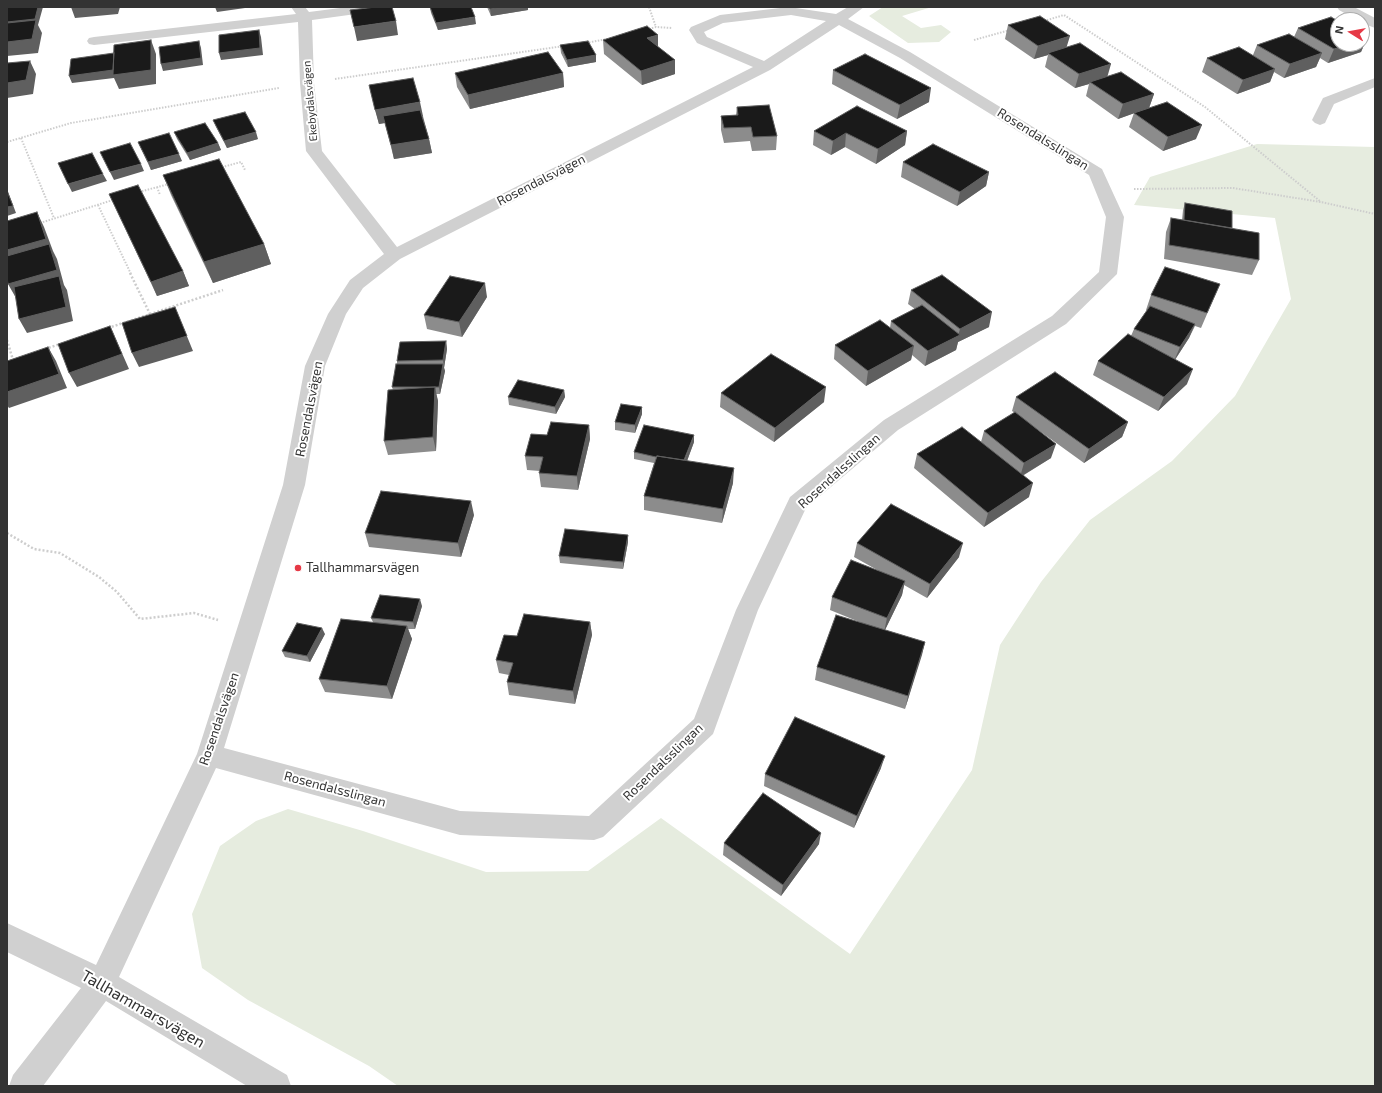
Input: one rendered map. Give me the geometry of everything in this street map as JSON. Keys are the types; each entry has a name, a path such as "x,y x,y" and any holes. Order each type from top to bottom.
{"street":[{"path":"94,41 302,12 378,7"},
{"name":"Rosendalsvägen","path":"24,1086 102,983 209,755 294,485 315,366 337,314 356,284 394,255 765,67 857,7"},
{"path":"1344,7 1375,24"},
{"name":"Rosendalsslingan","path":"209,755 460,823 594,828 704,726 747,610 798,504 891,425 1060,320 1108,274 1115,218 1096,172 905,55 838,19 791,11 720,19 696,30"},
{"name":"Ekebydalsvägen","path":"302,12 314,151 394,255"},
{"path":"696,30 702,40 765,67"},
{"path":"1320,120 1328,101 1375,82"},
{"name":"Tallhammarsvägen","path":"7,937 102,983 276,1086"}],"path":[{"path":"649,7 656,27"},
{"path":"1042,21 1064,15 1215,115 1321,202"},
{"path":"649,29 656,27 696,30"},
{"path":"974,40 1011,30"},
{"path":"585,43 607,39"},
{"path":"7,142 71,123 307,83 570,45"},
{"path":"20,138 54,218"},
{"path":"218,169 240,162 245,170"},
{"path":"134,194 172,182"},
{"path":"157,187 160,195"},
{"path":"1104,189 1232,188 1321,202 1375,214"},
{"path":"34,225 120,198"},
{"path":"98,205 150,314"},
{"path":"107,329 223,290"},
{"path":"7,340 13,360"},
{"path":"42,350 63,343"},
{"path":"7,362 20,357"},
{"path":"7,533 34,548 60,553 99,577 117,592 140,620 194,613 249,629"}],"shaded area":[{"path":"883,7 932,7 902,16 921,28 941,25 951,32 939,42 908,43 869,16"},
{"path":"1257,144 1375,147 1375,1086 398,1086 369,1066 248,1000 202,968 192,914 220,846 256,821 288,809 363,831 486,872 588,871 661,818 850,954 972,770 1000,645 1041,582 1090,520 1172,461 1235,396 1291,299 1275,218 1134,205 1150,177"}],"building":[{"path":"7,7 38,7 35,19 7,22"},
{"path":"392,7 396,21 354,27 350,10"},
{"path":"430,7 471,7 475,17 436,23"},
{"path":"489,7 503,7 490,9"},
{"path":"1040,16 1070,36 1038,46 1008,25"},
{"path":"1330,17 1330,47 1298,28"},
{"path":"36,20 32,39 7,42 7,23"},
{"path":"647,26 658,35 647,38 675,60 641,71 603,40"},
{"path":"259,30 260,48 219,53 219,35"},
{"path":"1289,34 1322,53 1290,64 1257,45"},
{"path":"151,40 151,70 113,75 114,45"},
{"path":"199,41 201,58 161,64 159,47"},
{"path":"588,41 596,55 567,60 560,45"},
{"path":"1080,43 1111,64 1079,74 1048,53"},
{"path":"1239,47 1275,69 1243,80 1207,58"},
{"path":"548,52 563,73 468,95 455,73"},
{"path":"114,53 113,70 69,76 71,59"},
{"path":"865,54 931,88 900,105 833,70"},
{"path":"30,61 26,80 7,83 7,63"},
{"path":"1121,72 1154,94 1123,104 1090,82"},
{"path":"413,78 420,102 375,110 369,85"},
{"path":"1167,102 1202,125 1168,137 1134,113"},
{"path":"769,105 777,136 753,137 751,127 724,128 721,116 738,115 737,107"},
{"path":"857,106 907,131 878,149 846,133 833,141 814,131"},
{"path":"420,110 429,139 391,145 383,116"},
{"path":"245,112 256,132 224,141 213,120"},
{"path":"205,123 218,143 187,153 174,132"},
{"path":"169,133 179,154 148,162 138,142"},
{"path":"130,143 141,164 110,172 100,152"},
{"path":"933,144 989,172 960,192 903,162"},
{"path":"92,153 103,174 68,184 58,163"},
{"path":"219,159 264,244 204,262 163,175"},
{"path":"138,185 183,271 151,282 109,194"},
{"path":"7,191 13,206 7,207"},
{"path":"1185,203 1232,211 1232,228 1184,220"},
{"path":"37,212 46,239 7,250 7,221"},
{"path":"1171,218 1259,233 1259,260 1169,245"},
{"path":"49,244 57,270 8,284 7,256"},
{"path":"1165,267 1220,284 1207,313 1151,295"},
{"path":"942,275 992,312 960,329 911,290"},
{"path":"59,276 66,307 19,319 14,287"},
{"path":"450,276 485,283 459,322 424,315"},
{"path":"922,305 960,335 928,351 891,321"},
{"path":"1150,306 1195,324 1180,347 1134,329"},
{"path":"175,307 187,336 132,353 122,323"},
{"path":"880,320 914,346 868,371 835,345"},
{"path":"110,326 122,354 69,373 58,344"},
{"path":"1128,334 1193,369 1164,397 1098,361"},
{"path":"446,341 443,360 397,361 400,342"},
{"path":"48,347 59,374 7,392 7,361"},
{"path":"771,354 826,387 775,428 721,393"},
{"path":"396,364 443,364 439,387 392,387"},
{"path":"1055,372 1128,422 1089,449 1016,397"},
{"path":"518,380 564,390 555,407 508,397"},
{"path":"435,387 433,437 384,441 388,390"},
{"path":"621,404 642,407 635,425 615,422"},
{"path":"1015,412 1056,444 1024,463 984,431"},
{"path":"551,422 589,425 577,476 539,473 543,457 525,456 531,434 547,435"},
{"path":"644,425 694,435 684,460 656,457 634,452"},
{"path":"962,427 1033,483 988,513 917,454"},
{"path":"657,456 734,468 723,509 644,496"},
{"path":"381,491 471,501 458,543 365,533"},
{"path":"891,504 963,543 930,584 857,543"},
{"path":"565,529 628,535 623,562 559,556"},
{"path":"851,560 905,581 887,618 832,597"},
{"path":"380,595 420,599 413,622 371,618"},
{"path":"524,614 590,622 573,691 507,682 513,663 496,660 504,635 517,636"},
{"path":"836,615 925,642 908,696 817,667"},
{"path":"341,619 407,626 387,686 319,679"},
{"path":"297,623 322,628 307,656 282,651"},
{"path":"795,717 885,756 857,816 765,774"},
{"path":"763,793 821,833 783,885 724,843"}],"place":[{"name":"Tallhammarsvägen","path":"298,568"}]}
